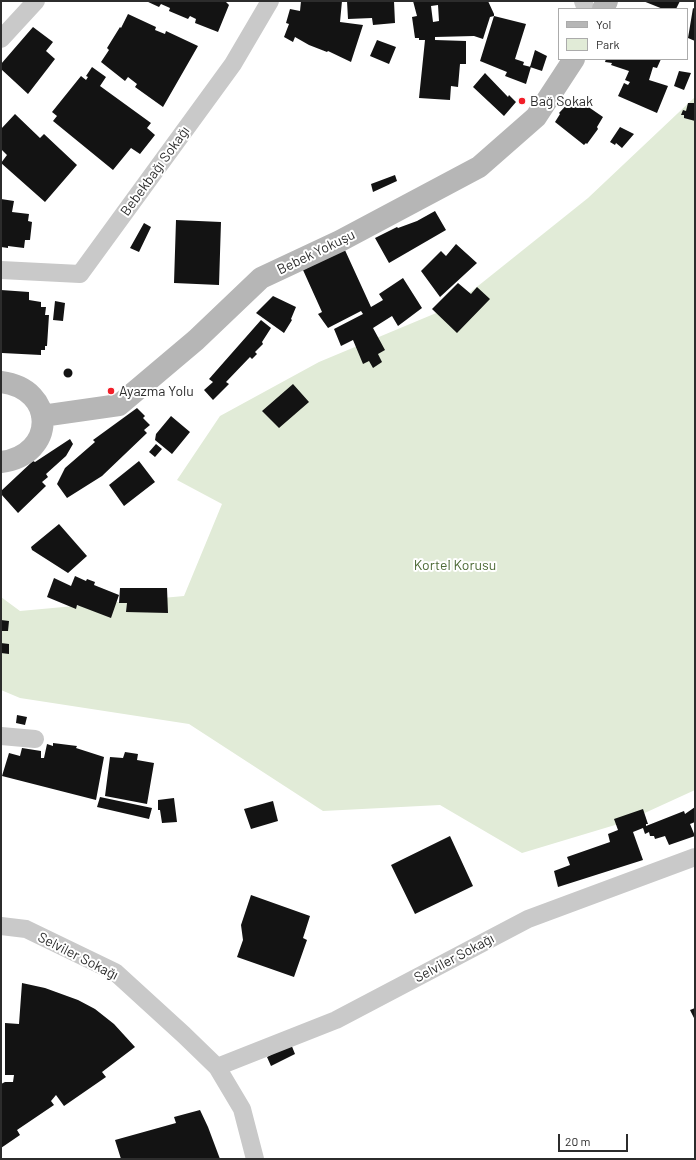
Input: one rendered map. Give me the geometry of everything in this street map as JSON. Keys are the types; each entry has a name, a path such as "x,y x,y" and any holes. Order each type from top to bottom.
{"street":[{"path":"1,39 36,1"},
{"name":"Bebekbağı Sokağı","path":"1,270 80,274 233,64 270,1"},
{"name":"Bebek Yokuşu","path":"42,416 119,405 196,340 261,278 340,241 479,167 536,117 573,60"},
{"path":"1,382 14,384 28,391 37,402 42,416 42,427 38,441 29,452 13,461 1,462"},
{"path":"1,736 35,739"},
{"name":"Selviler Sokağı","path":"217,1067 336,1020 528,919 695,857"},
{"name":"Selviler Sokağı","path":"1,926 26,929 115,972 184,1035 217,1067 242,1109 255,1159"}],"green space":[{"name":"Kortel Korusu","path":"695,97 695,790 625,822 522,853 440,805 323,811 189,724 20,698 1,690 1,597 20,611 184,596 222,504 177,480 220,416 319,362 453,306 588,198"}],"building":[{"path":"146,1 225,1 229,5 218,32 195,23 196,19 190,16 188,19 169,11 170,8 161,4 159,7"},
{"path":"301,1 342,1 340,22 363,25 351,62 328,51 327,52 309,45 295,37 293,42 284,37 289,24 286,23 290,9 300,11"},
{"path":"347,1 394,1 395,23 373,25 372,18 348,19"},
{"path":"413,1 488,1 494,14 494,16 490,17 483,39 474,36 435,37 435,40 466,41 466,64 460,64 458,87 451,86 450,100 419,98 425,40 415,38 412,17 417,16","holes":["438,5 439,21 433,22 431,6"]},
{"path":"643,1 680,1 676,8 660,8"},
{"path":"693,8 695,9 695,41 688,38"},
{"path":"128,14 156,27 155,30 165,34 166,31 198,46 163,107 135,87 137,84 128,77 125,81 101,62 109,50 107,48 120,27 121,28"},
{"path":"494,16 526,24 515,59 524,62 523,65 531,67 526,84 505,76 507,72 480,61"},
{"path":"33,27 53,42 46,51 55,59 28,94 1,69 1,64"},
{"path":"377,40 396,47 389,64 370,56"},
{"path":"535,50 547,56 542,71 530,67"},
{"path":"606,60 661,60 657,68 653,67 649,80 668,86 657,113 618,96 624,83 628,85 630,82 625,80 629,71 611,65 612,63 605,62"},
{"path":"92,67 106,77 100,86 151,123 147,128 155,135 140,154 131,148 113,170 53,121 57,116 52,112 81,76 86,80 88,77 86,76"},
{"path":"679,71 691,73 684,90 674,86"},
{"path":"485,73 508,97 509,95 516,102 504,116 473,87"},
{"path":"574,97 603,117 597,127 598,129 587,144 586,143 584,145 555,122 560,114 559,113"},
{"path":"688,103 695,103 695,121 684,118 684,115 681,115 683,110 686,111"},
{"path":"15,114 40,138 44,134 77,165 45,202 1,163 7,155 1,149 1,129"},
{"path":"620,127 634,134 622,148 616,143 615,145 610,142"},
{"path":"395,175 397,181 373,192 371,184"},
{"path":"1,199 14,201 12,212 29,214 28,221 32,222 30,240 25,240 24,248 8,246 8,248 1,247"},
{"path":"435,211 446,230 389,263 375,238 397,227 398,228 417,221"},
{"path":"176,220 221,222 219,285 174,283"},
{"path":"144,223 151,227 139,252 130,248"},
{"path":"456,244 477,263 440,297 421,271 441,251 446,256"},
{"path":"344,248 371,307 383,300 379,294 403,278 422,308 398,326 392,316 373,328 385,350 378,354 382,362 373,368 369,361 363,364 353,340 341,346 334,329 363,314 361,311 328,328 318,314 322,312 303,270"},
{"path":"458,283 471,294 477,287 490,299 457,333 432,309"},
{"path":"1,290 29,292 29,300 41,302 41,307 46,307 45,315 49,315 47,346 45,346 45,350 41,350 41,355 2,353"},
{"path":"273,296 296,307 291,319 292,320 284,333 256,313"},
{"path":"55,301 65,303 63,321 53,320"},
{"path":"261,320 271,328 262,342 263,344 255,352 257,354 252,359 250,357 226,382 229,384 213,400 204,390 213,382 209,379"},
{"path":"68,368 73,373 68,378 63,373"},
{"path":"293,384 309,402 279,428 262,411"},
{"path":"137,408 145,416 143,418 150,425 144,430 147,433 102,476 67,498 57,484 65,468 95,442 93,440"},
{"path":"171,416 190,432 172,454 155,440 156,434"},
{"path":"70,439 73,444 66,456 46,474 48,477 42,482 46,486 18,513 1,494 1,491 33,461 35,462"},
{"path":"156,444 162,449 155,457 149,452"},
{"path":"139,461 155,482 124,506 109,485"},
{"path":"59,524 87,556 68,573 32,550 31,547"},
{"path":"75,576 86,581 87,579 95,582 94,585 119,595 111,618 77,605 76,609 47,597 54,578 71,586"},
{"path":"120,588 167,588 168,613 126,612 127,603 119,603"},
{"path":"1,620 9,621 8,631 1,631"},
{"path":"1,643 9,644 9,654 1,653"},
{"path":"17,715 27,717 25,725 16,723"},
{"path":"53,743 77,746 76,748 104,757 96,800 2,776 9,753 20,756 22,748 41,751 41,758 44,758 47,744 53,746"},
{"path":"125,752 138,754 137,760 154,763 147,804 105,796 110,757 123,758"},
{"path":"100,797 152,808 149,819 97,807"},
{"path":"174,798 177,822 162,823 160,810 158,810 158,800"},
{"path":"273,801 278,821 251,829 244,809"},
{"path":"695,807 695,822 690,824 695,836 669,845 665,836 655,839 654,836 650,836 649,832 645,834 643,828 633,832 643,860 558,887 554,871 570,865 567,857 610,842 608,834 618,830 614,819 643,809 648,824 646,824 646,826 684,811 685,814"},
{"path":"450,836 473,886 415,914 391,865"},
{"path":"251,895 310,916 303,938 307,940 294,977 237,957 243,940 241,925"},
{"path":"22,983 45,988 78,1000 95,1009 114,1024 135,1047 102,1072 106,1077 64,1106 56,1095 51,1101 54,1105 17,1130 20,1135 1,1148 1,1084 5,1082 13,1082 14,1075 5,1075 5,1023 19,1024"},
{"path":"695,1008 695,1020 690,1010"},
{"path":"291,1044 295,1054 271,1066 267,1057"},
{"path":"200,1110 220,1159 121,1159 115,1140 176,1123 174,1117"}],"place":[{"name":"Bağ Sokak","path":"522,101"},
{"name":"Ayazma Yolu","path":"111,391"}]}
